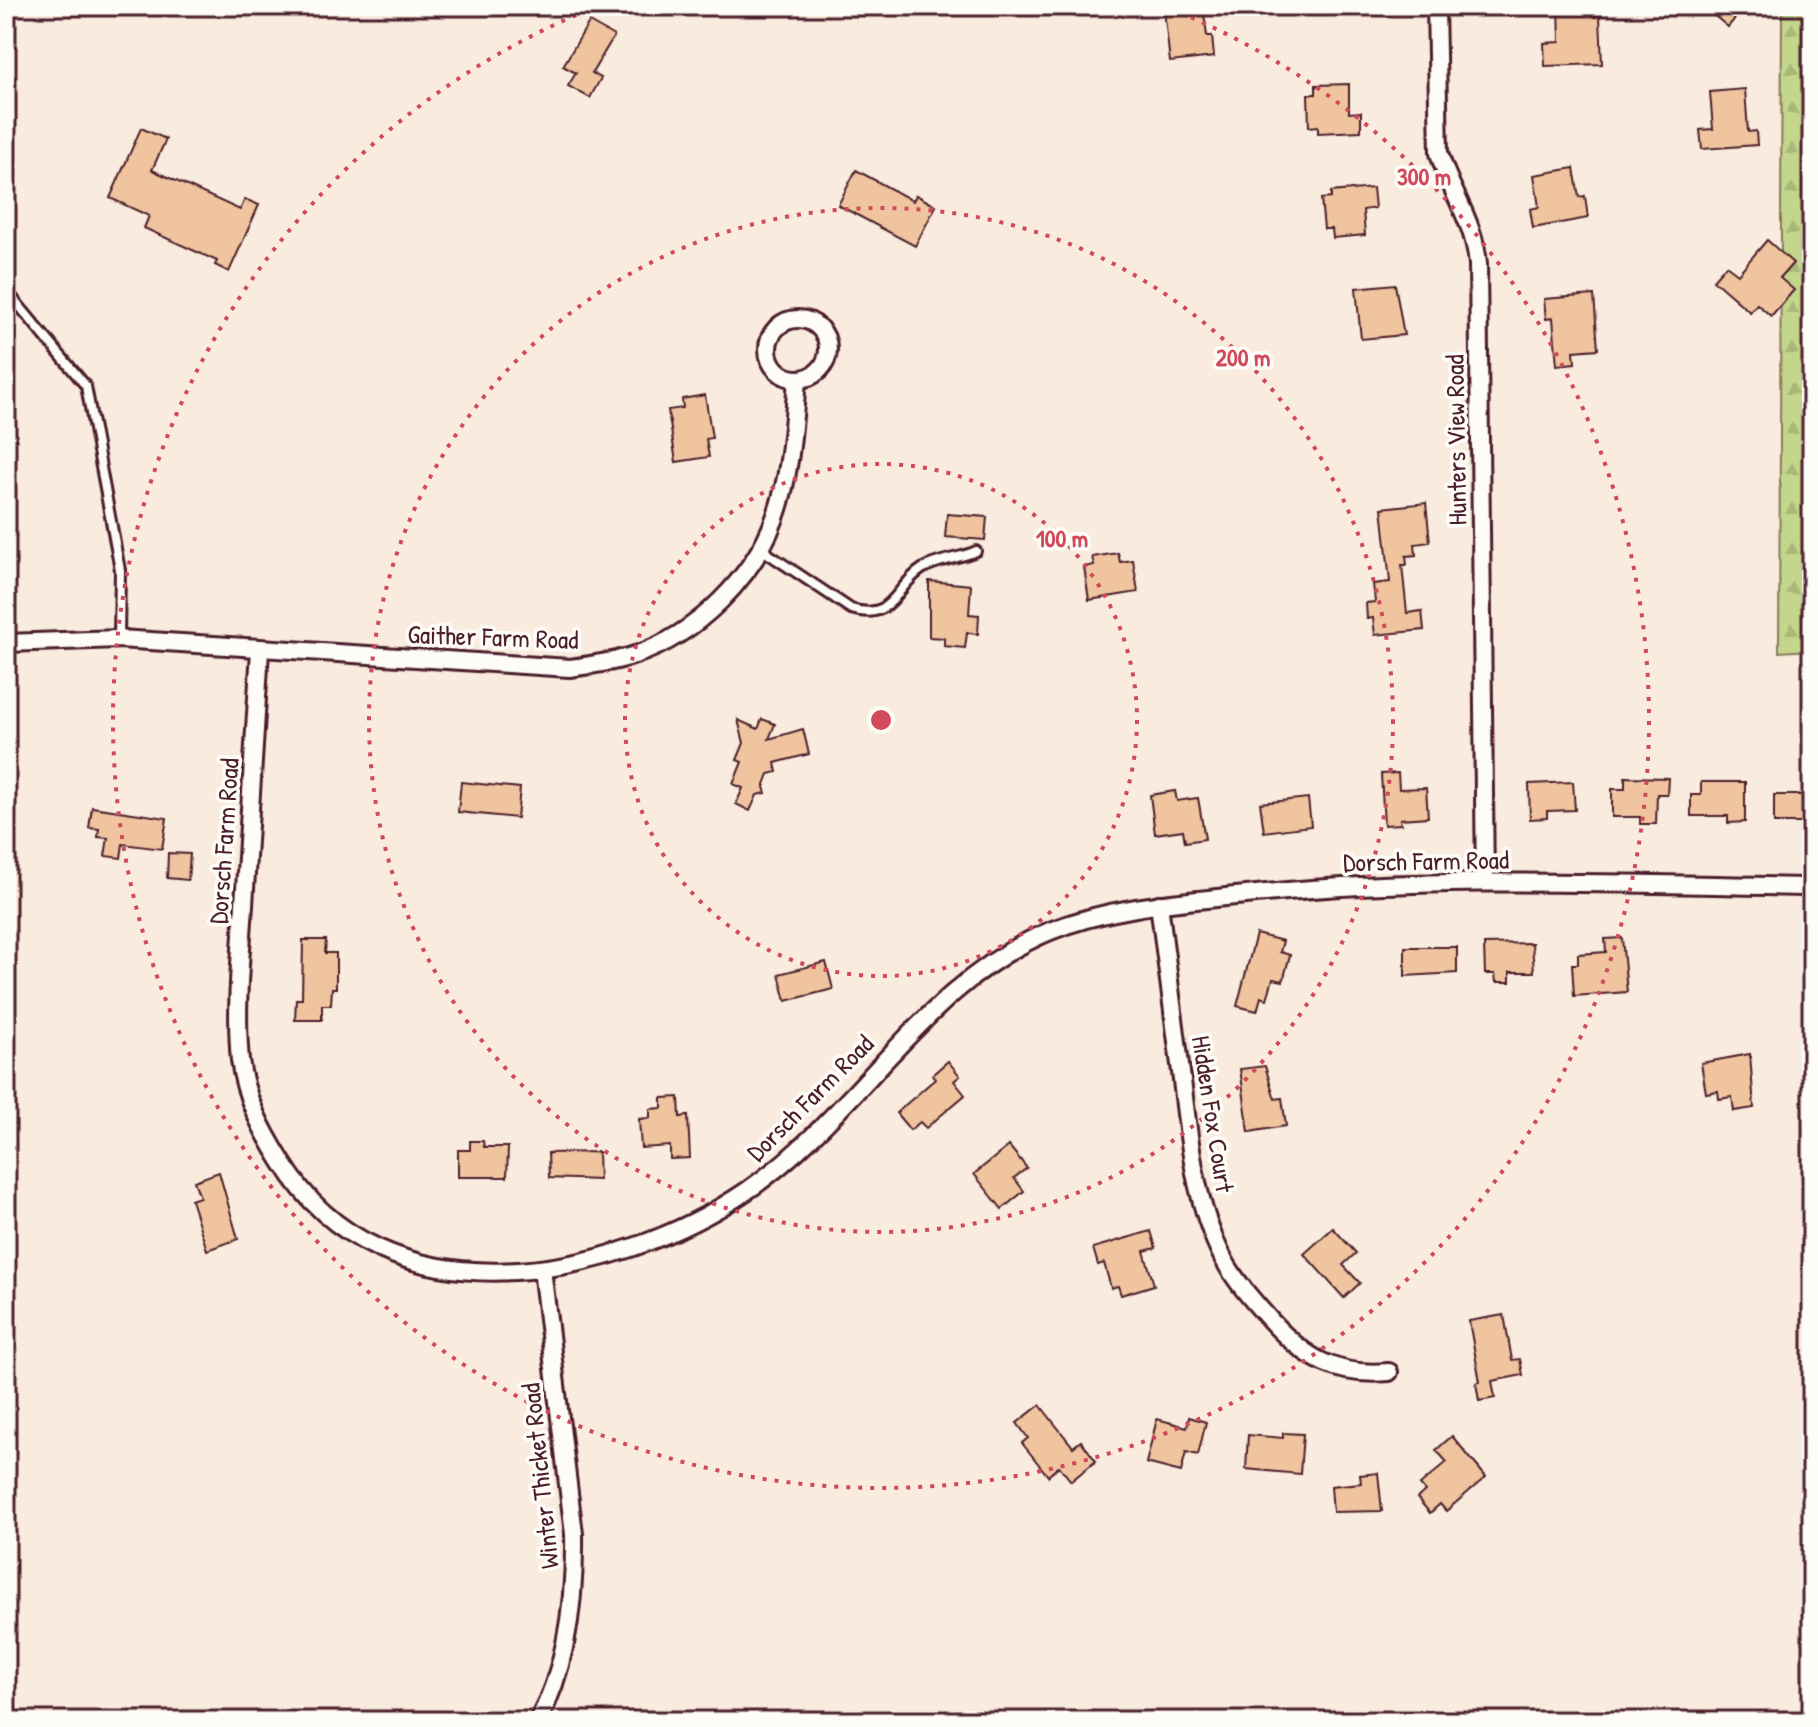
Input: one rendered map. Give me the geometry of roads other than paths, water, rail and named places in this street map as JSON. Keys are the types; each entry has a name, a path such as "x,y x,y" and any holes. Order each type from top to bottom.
{"street":[{"name":"Hunters View Road","path":"1436,6 1439,153 1445,174 1471,221 1478,264 1485,882"},
{"name":"Gaither Farm Road","path":"6,643 119,639 570,668 638,654 673,636 709,611 738,583 760,548 775,519 785,483 797,380"},
{"name":"Dorsch Farm Road","path":"260,650 240,974 240,1059 247,1095 262,1130 288,1172 321,1212 368,1243 407,1261 444,1268 484,1273 542,1269 647,1243 712,1212 750,1189 796,1151 890,1052 996,962 1044,934 1089,917 1159,904 1309,888 1485,882 1812,887"},
{"name":"Hidden Fox Court","path":"1159,904 1192,1158 1203,1208 1223,1259 1272,1322 1312,1357 1337,1370 1359,1375 1389,1372"},
{"name":"Winter Thicket Road","path":"538,1721 564,1646 575,1574 574,1534 542,1269"}],"lane":[{"path":"6,290 86,386 120,570 119,639"},
{"path":"760,548 851,609 865,613 890,604 925,567 976,551"}]}
